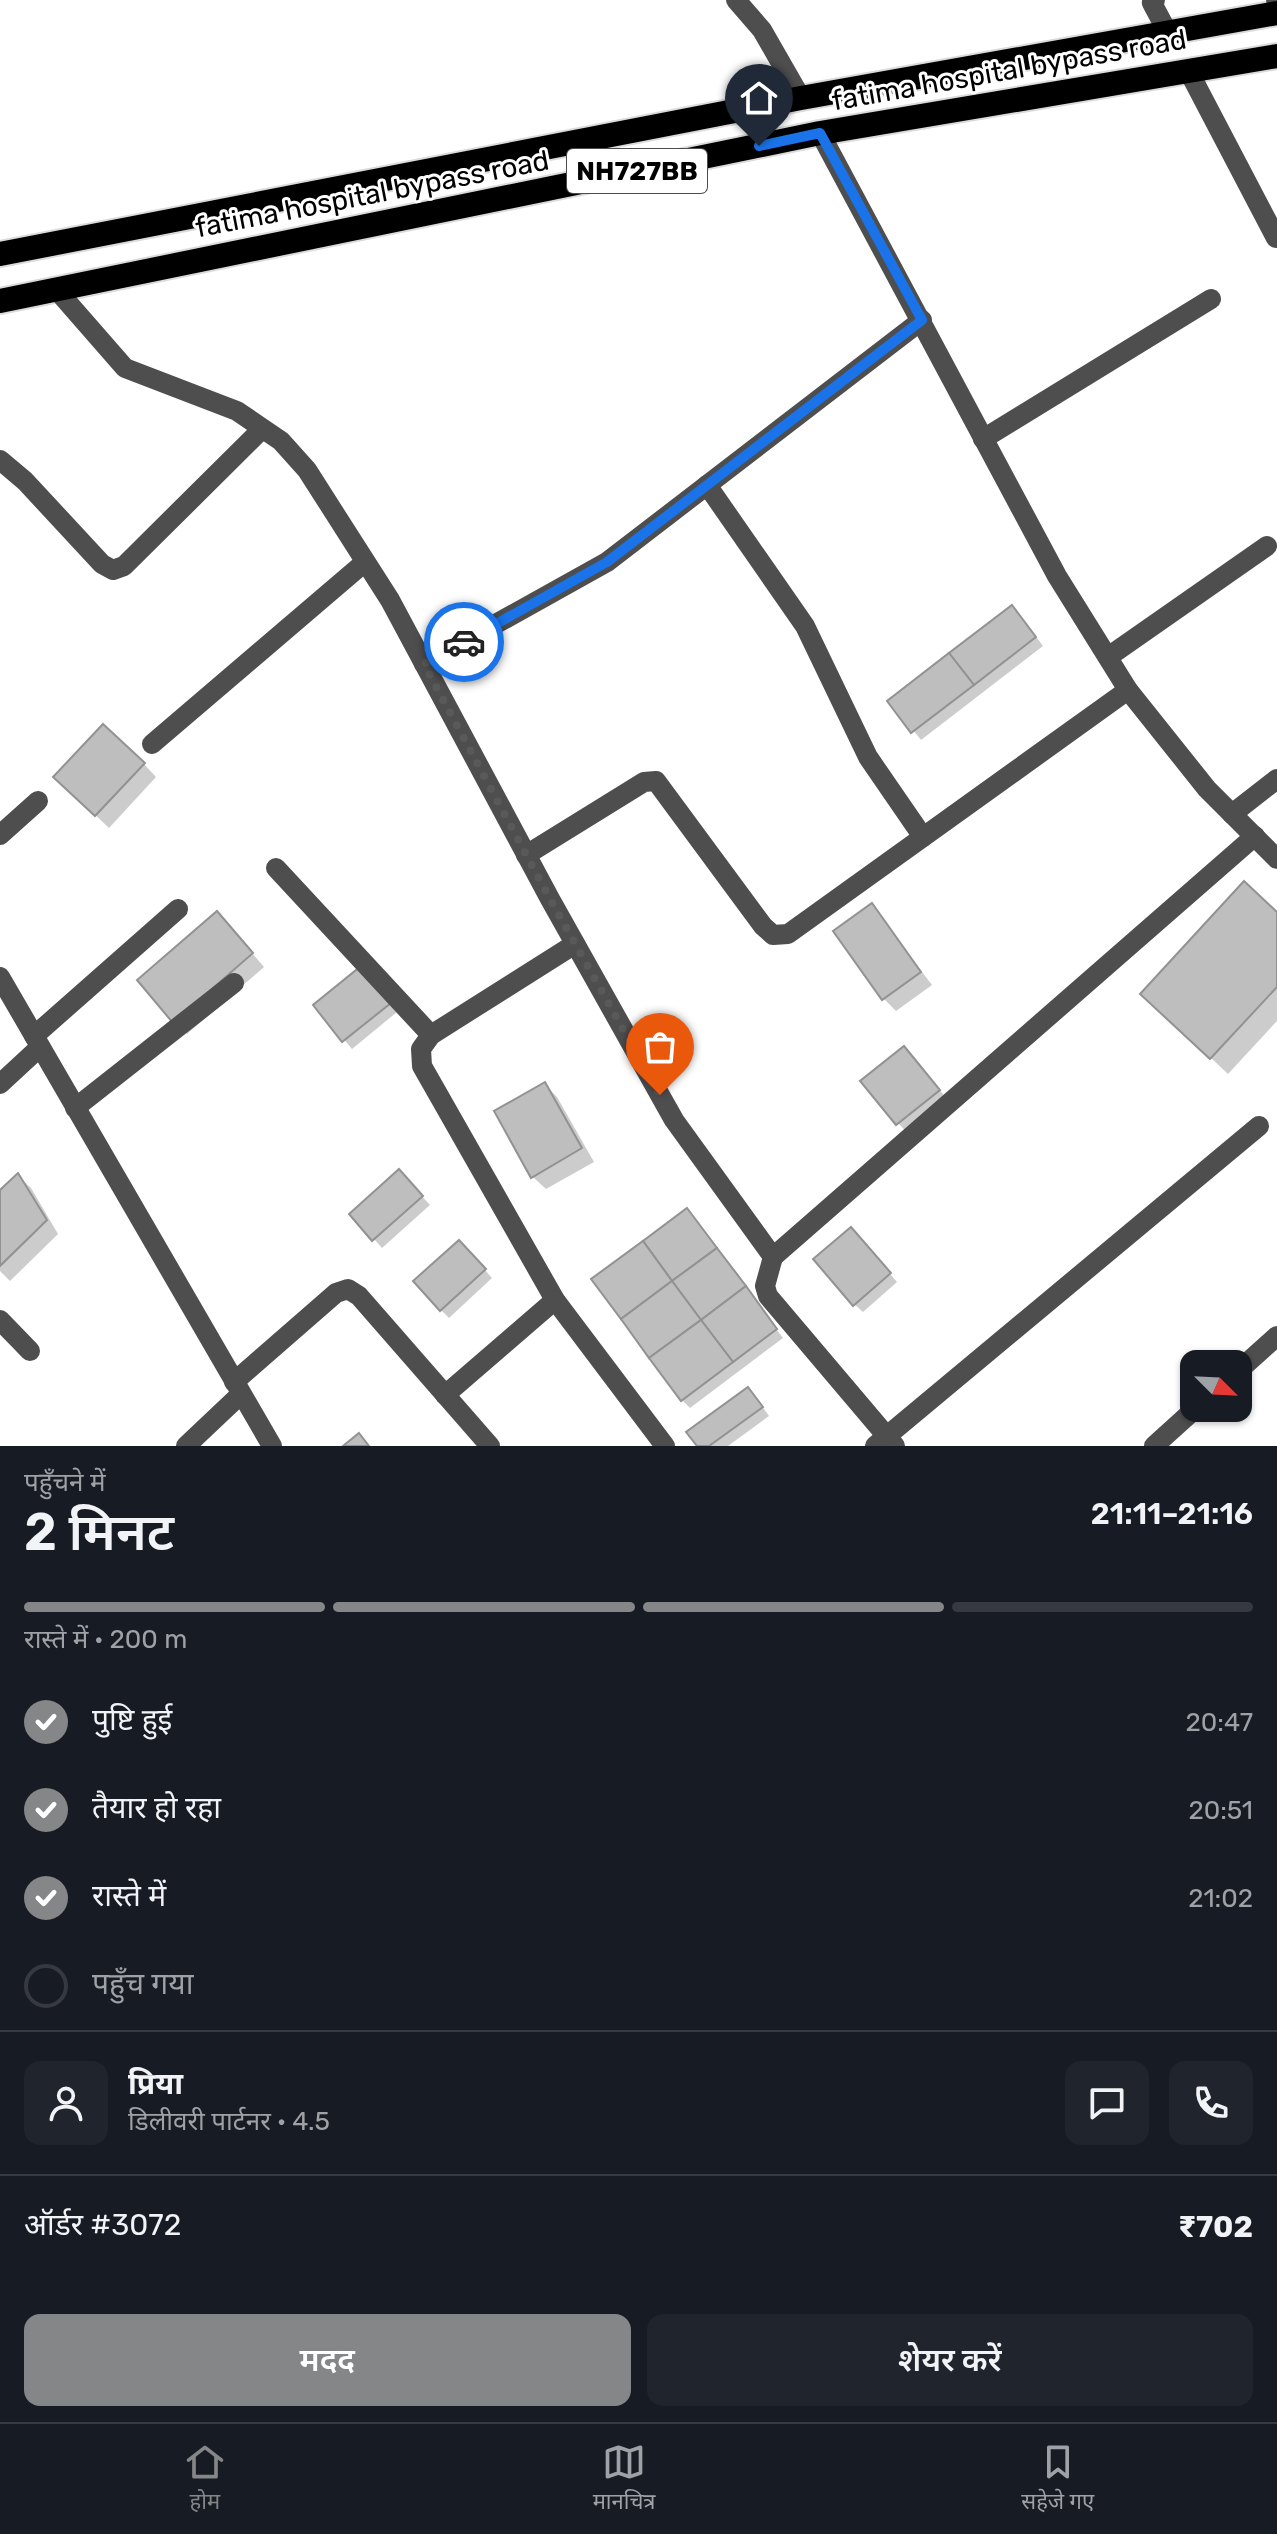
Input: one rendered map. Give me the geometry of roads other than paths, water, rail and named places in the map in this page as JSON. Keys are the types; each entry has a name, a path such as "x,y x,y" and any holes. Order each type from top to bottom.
{"highway":[{"name":"fatima hospital bypass road","path":"0,254 801,98 1277,13"},
{"name":"fatima hospital bypass road","path":"0,301 820,133 1277,56"}],"street":[{"path":"736,0 762,30 801,98"},
{"path":"1152,1 1168,33"},
{"path":"1188,70 1276,238"},
{"path":"820,133 1057,576 1128,690 1207,789 1277,859"},
{"path":"56,289 125,368 237,411 281,441 307,470 424,664 674,1120 773,1257"},
{"path":"983,439 1211,299"},
{"path":"424,664 607,562 922,320"},
{"path":"0,460 25,481 102,564 113,570 124,566 262,429"},
{"path":"707,485 805,626 868,757 923,837"},
{"path":"1108,657 1267,546"},
{"path":"152,744 365,562"},
{"path":"526,855 644,782 656,781 773,935 788,934 1128,690"},
{"path":"1232,814 1277,779"},
{"path":"0,835 38,801"},
{"path":"1255,836 773,1257 765,1286 768,1296 885,1443 1259,1126"},
{"path":"276,868 431,1035"},
{"path":"0,1084 37,1041 178,909"},
{"path":"575,944 431,1035 421,1049 422,1066 555,1300 665,1446"},
{"path":"0,977 272,1446"},
{"path":"75,1108 234,983"},
{"path":"186,1446 238,1388 336,1293 348,1289 359,1296 490,1446"},
{"path":"445,1395 555,1300"},
{"path":"0,1320 30,1351"},
{"path":"1252,1358 1277,1336"},
{"path":"1154,1446 1181,1422"}]}
